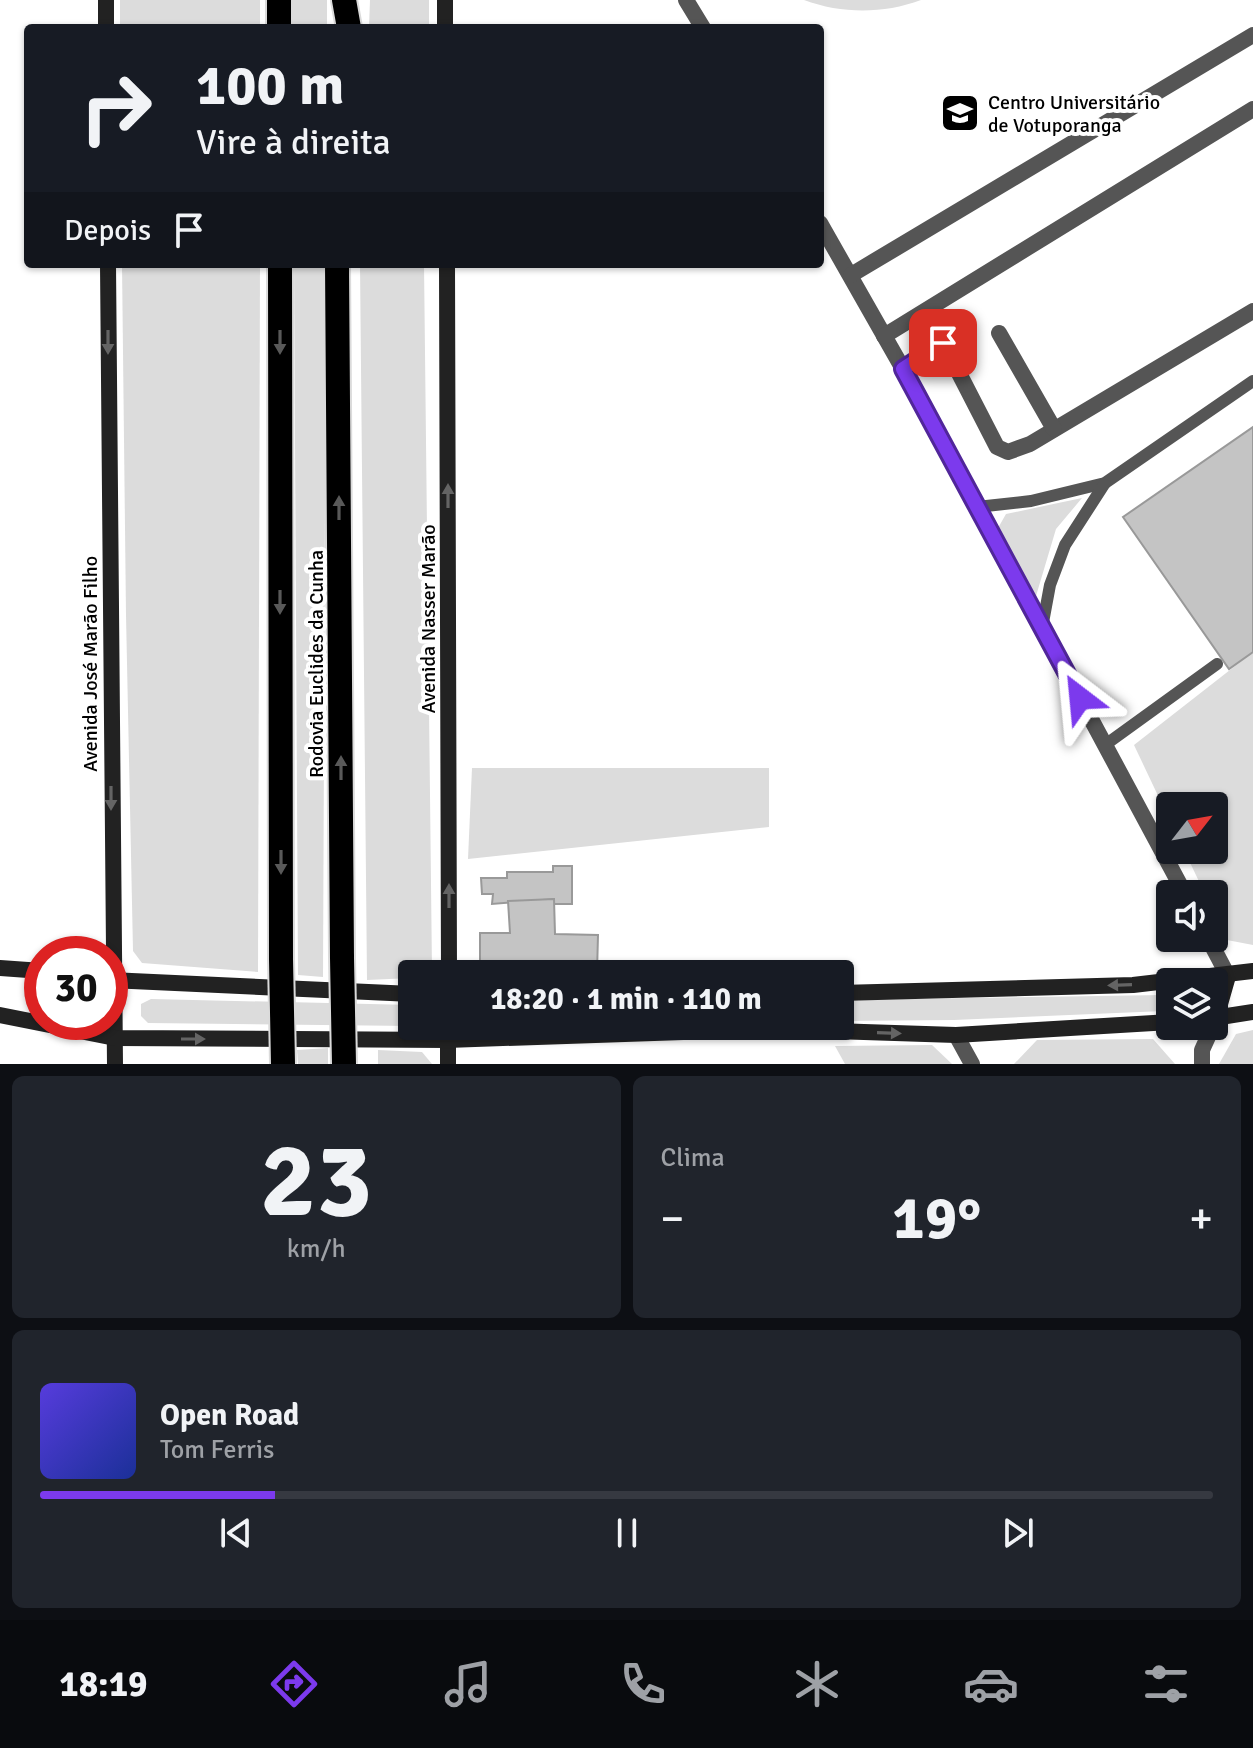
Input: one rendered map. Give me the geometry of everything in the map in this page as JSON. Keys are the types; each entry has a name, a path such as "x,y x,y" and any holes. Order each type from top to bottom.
{"highway":[{"path":"279,0 279,24"},
{"path":"335,0 336,24"},
{"path":"344,0 348,24"},
{"name":"Rodovia Euclides da Cunha","path":"280,268 283,1064"},
{"name":"Rodovia Euclides da Cunha","path":"337,268 344,1064"}],"main road":[{"path":"106,0 106,24"},
{"path":"445,0 445,24"},
{"name":"Avenida José Marão Filho","path":"108,268 111,936"},
{"name":"Avenida Nasser Marão","path":"447,268 449,960"},
{"path":"0,968 24,970"},
{"path":"1228,976 1253,971"},
{"path":"128,981 398,993"},
{"path":"854,993 1156,983"},
{"path":"1228,1018 1253,1012"},
{"path":"0,1015 24,1020"},
{"path":"854,1031 956,1035 1156,1023"},
{"path":"128,1038 398,1034"},
{"name":"Avenida José Marão Filho","path":"115,1040 115,1064"},
{"path":"447,1040 448,1064"}],"street":[{"path":"686,0 701,24"},
{"path":"851,275 1253,35"},
{"path":"884,336 1253,109"},
{"path":"824,230 903,369 1177,880"},
{"path":"927,311 997,447 1008,452 1030,444 1253,311"},
{"path":"999,333 1054,429"},
{"path":"903,369 943,343"},
{"path":"956,1035 972,1064"},
{"path":"1202,1064 1202,1050 1206,1040"}],"lane":[{"path":"977,507 1031,501 1105,483 1253,381"},
{"path":"1042,628 1050,585 1065,545 1105,483"},
{"path":"1105,745 1217,664"}],"shaded area":[{"path":"120,0 260,0 260,24 120,24"},
{"path":"292,0 327,0 327,24 292,24"},
{"path":"370,0 429,0 429,24 369,24"},
{"path":"804,0 921,0 892,8 848,10"},
{"path":"122,268 260,268 258,972 142,963 133,951"},
{"path":"294,268 326,268 323,977 298,975"},
{"path":"360,268 424,268 432,960 398,960 398,979 367,980"},
{"path":"1082,498 1056,529 1036,596 998,528 1006,514"},
{"path":"1253,652 1253,945 1228,940 1228,880 1198,880 1191,864 1228,864 1228,792 1156,792 1134,745"},
{"path":"472,768 769,768 769,827 468,859"},
{"path":"1156,995 1156,1011 854,1021 854,1000"},
{"path":"151,999 398,1005 398,1026 148,1023 141,1016 141,1004"},
{"path":"1253,1030 1253,1064 1219,1064 1236,1034"},
{"path":"1153,1039 1175,1064 1014,1064 1037,1040"},
{"path":"932,1045 952,1064 845,1064 835,1046"},
{"path":"328,1048 328,1064 298,1064 297,1050"},
{"path":"378,1050 422,1052 432,1064 378,1064"}],"building":[{"path":"1253,427 1253,652 1229,669 1123,517"},
{"path":"553,866 572,866 572,904 554,904 554,899 492,904 493,894 482,894 481,878 507,878 507,872 553,872"},
{"path":"554,899 555,934 598,935 597,960 480,960 480,933 510,933 508,901"}],"place":[{"name":"Centro Universitário de Votuporanga","path":"960,113"}],"route":[{"path":"943,343 903,369 1080,698"}]}
